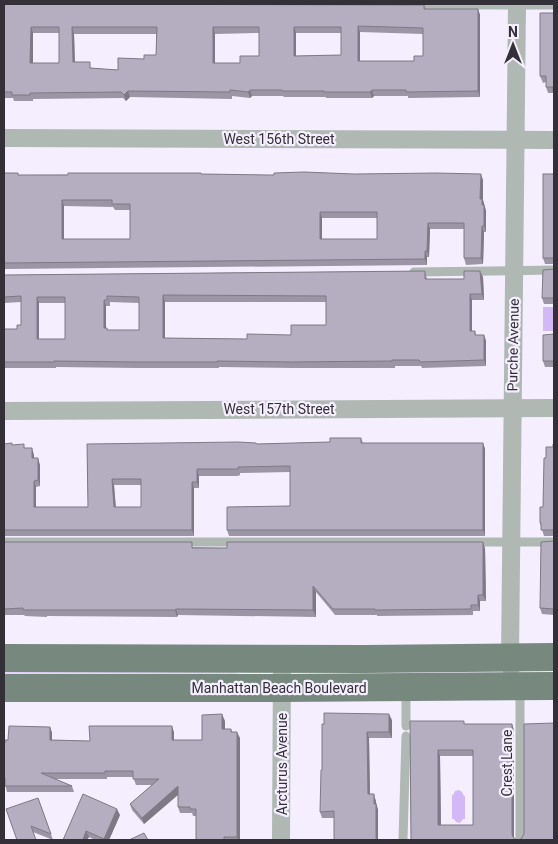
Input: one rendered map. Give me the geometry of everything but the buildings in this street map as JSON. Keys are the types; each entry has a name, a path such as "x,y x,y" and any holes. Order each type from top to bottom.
{"main road":[{"path":"4,658 554,657"},
{"name":"Manhattan Beach Boulevard","path":"4,688 554,686"}],"street":[{"name":"Purche Avenue","path":"517,4 510,657 517,686"},
{"name":"West 156th Street","path":"4,138 554,140"},
{"name":"West 157th Street","path":"4,411 554,408"},
{"name":"Arcturus Avenue","path":"281,840 282,658"}],"lane":[{"path":"53,4 554,5"},
{"path":"406,272 554,270"},
{"path":"4,542 554,542"},
{"name":"Crest Lane","path":"517,686 520,840"},
{"path":"406,687 406,726"},
{"path":"403,840 406,736"}],"shaded area":[{"path":"543,307 554,307 554,331 543,331"},
{"path":"4,669 219,669 240,674 241,677 4,677"},
{"path":"459,790 465,796 465,819 460,823 452,819 452,795 455,791"}]}
